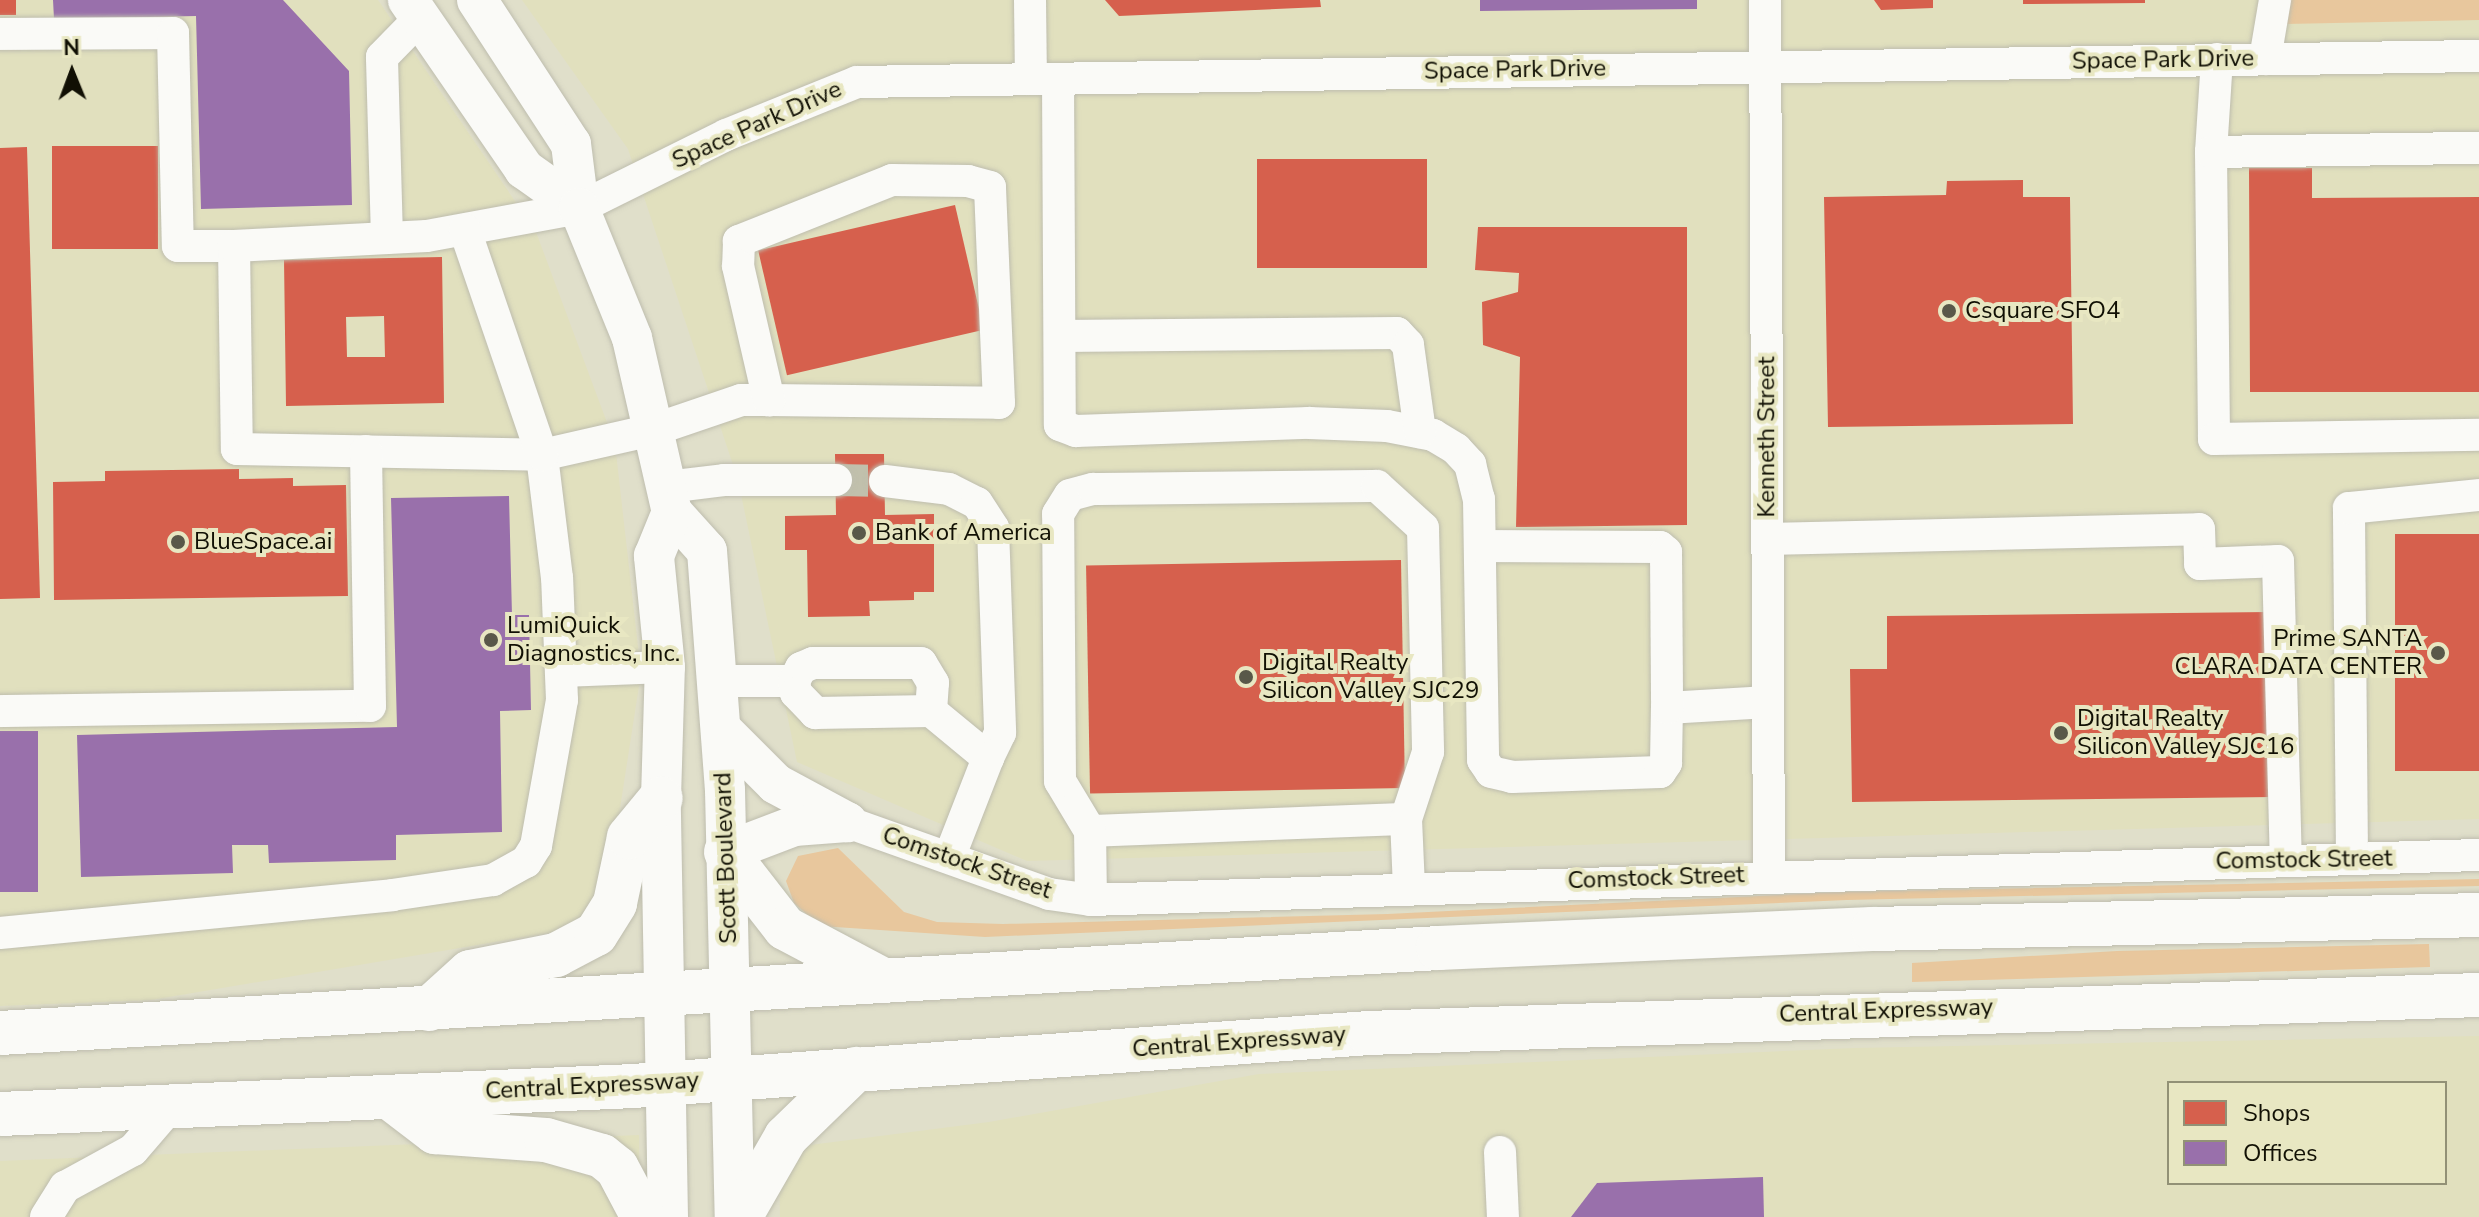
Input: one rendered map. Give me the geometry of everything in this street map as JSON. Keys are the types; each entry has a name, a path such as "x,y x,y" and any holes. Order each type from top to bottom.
{"highway":[{"path":"429,1009 470,972 556,955 596,934 615,903 629,837 661,798"},
{"path":"726,852 785,928 885,981"},
{"path":"0,1033 885,981 1857,929 2479,915"},
{"name":"Central Expressway","path":"0,1114 666,1084 1384,1032 2479,995"},
{"path":"737,1217 786,1137 856,1069"},
{"path":"389,1097 435,1132 546,1140 602,1156 617,1168 643,1217"}],"main road":[{"path":"477,0 571,144 579,208 632,338 656,429 669,500 654,556 665,667 661,798 668,1217"},
{"path":"415,8 524,169 579,208"},
{"name":"Scott Boulevard","path":"669,500 707,551 722,730 737,1217"},
{"path":"722,730 776,784 847,822"},
{"path":"726,852 794,826 827,820 847,822"}],"street":[{"path":"1030,0 1044,79 1060,336 1060,425 1076,431 1309,423 1420,432 1456,449 1470,464 1479,499 1483,760 1491,772 1512,777 1660,772 1666,763 1666,552 1660,547 1480,546"},
{"name":"Kenneth Street","path":"1765,0 1769,874"},
{"path":"2265,59 2275,0"},
{"path":"387,238 382,57 415,8"},
{"name":"Space Park Drive","path":"0,34 173,33 178,246 387,238 465,230 579,208 726,135 857,82 2479,56"},
{"path":"2217,59 2211,152 2214,439 2479,435"},
{"path":"2211,152 2479,148"},
{"path":"234,246 237,449 542,455 656,429 741,400 999,403 990,187 968,181 892,180 739,241 738,266 769,400"},
{"path":"0,933 369,898 513,873 536,846 560,717 562,671 542,455 465,230"},
{"path":"1060,336 1397,333 1408,345 1420,432"},
{"path":"0,711 370,706 366,451"},
{"path":"669,500 724,480 836,480"},
{"path":"885,481 949,489 977,503 993,528 1000,733 949,858"},
{"path":"1091,900 1090,831 1060,781 1058,514 1070,495 1093,489 1377,486 1423,528 1428,752 1406,819 1409,887"},
{"path":"2352,858 2349,508 2479,495"},
{"path":"1767,539 2199,529 2200,564 2278,561 2286,860"},
{"path":"931,711 933,683 921,663 813,663 801,668 794,681 796,693 815,713 931,711 988,758"},
{"path":"562,671 665,667"},
{"path":"718,681 794,681"},
{"path":"1667,708 1768,702"},
{"path":"1090,831 1406,819"},
{"name":"Comstock Street","path":"847,822 1049,894 1091,900 1769,874 2479,855"},
{"path":"46,1217 65,1187 133,1150 170,1107"},
{"path":"1500,1152 1503,1217"}],"shaded area":[{"path":"0,0 378,0 536,232 615,444 641,673 602,924 151,1000 0,1006"},
{"path":"522,0 2479,0 2479,819 1027,861 797,762 738,480 628,149"},
{"path":"2284,0 2479,0 2479,20 2284,24"},
{"path":"838,848 904,912 937,922 1003,924 1387,914 1841,892 2479,879 2479,886 1847,900 985,937 820,926 794,903 786,881 798,856"},
{"path":"2429,944 2430,967 1912,982 1912,963 2117,951"},
{"path":"2479,1036 2479,1217 780,1217 779,1149 989,1122 1259,1074 1855,1048"},
{"path":"639,1135 640,1217 0,1217 0,1161"}],"building: Shops":[{"path":"0,0 16,0 16,15 0,15"},
{"path":"1105,0 1320,0 1321,7 1119,16"},
{"path":"1874,0 1933,0 1933,8 1881,10"},
{"path":"2023,0 2145,0 2145,3 2023,4"},
{"path":"52,146 158,146 158,249 52,249"},
{"path":"27,147 40,598 0,599 0,148"},
{"path":"1257,159 1427,159 1427,268 1257,268"},
{"path":"2249,168 2312,168 2312,198 2479,197 2479,392 2250,392"},
{"name":"Csquare SFO4","path":"2023,180 2023,197 2070,197 2073,424 1828,427 1824,197 1946,195 1947,181"},
{"path":"955,205 984,330 787,375 758,250"},
{"path":"1478,227 1687,227 1687,525 1516,527 1520,357 1483,345 1482,302 1518,292 1519,273 1475,270"},
{"path":"442,257 444,403 286,406 284,260","holes":["384,316 385,357 347,357 346,317"]},
{"name":"Bank of America","path":"835,454 884,454 885,515 934,514 934,592 914,592 914,600 869,601 870,616 808,617 807,550 785,550 785,516 836,515"},
{"path":"239,469 239,479 293,478 293,486 346,485 348,596 54,600 53,482 105,481 105,471"},
{"name":"Prime SANTA CLARA DATA CENTER","path":"2395,534 2479,534 2479,771 2395,771"},
{"name":"Digital Realty Silicon Valley SJC29","path":"1401,560 1405,788 1090,793 1086,565"},
{"name":"Digital Realty Silicon Valley SJC16","path":"2270,612 2273,797 1852,802 1850,669 1887,669 1887,616"}],"building: Offices":[{"path":"53,0 283,0 349,71 352,205 201,209 196,16 54,19"},
{"path":"1480,0 1697,0 1697,9 1480,11"},
{"path":"509,496 512,615 529,615 531,710 500,711 502,832 396,835 396,860 269,863 268,845 232,845 233,873 81,877 77,735 397,727 391,498"},
{"path":"0,731 38,731 38,892 0,892"},
{"path":"1763,1177 1764,1217 1571,1217 1597,1183"}],"tunnel":[{"path":"836,480 885,481"}],"place":[{"name":"Csquare SFO4","path":"1949,311"},
{"name":"Bank of America","path":"859,533"},
{"name":"BlueSpace.ai","path":"178,542"},
{"name":"LumiQuick Diagnostics, Inc.","path":"491,640"},
{"name":"Prime SANTA CLARA DATA CENTER","path":"2438,653"},
{"name":"Digital Realty Silicon Valley SJC29","path":"1246,677"},
{"name":"Digital Realty Silicon Valley SJC16","path":"2061,733"}]}
